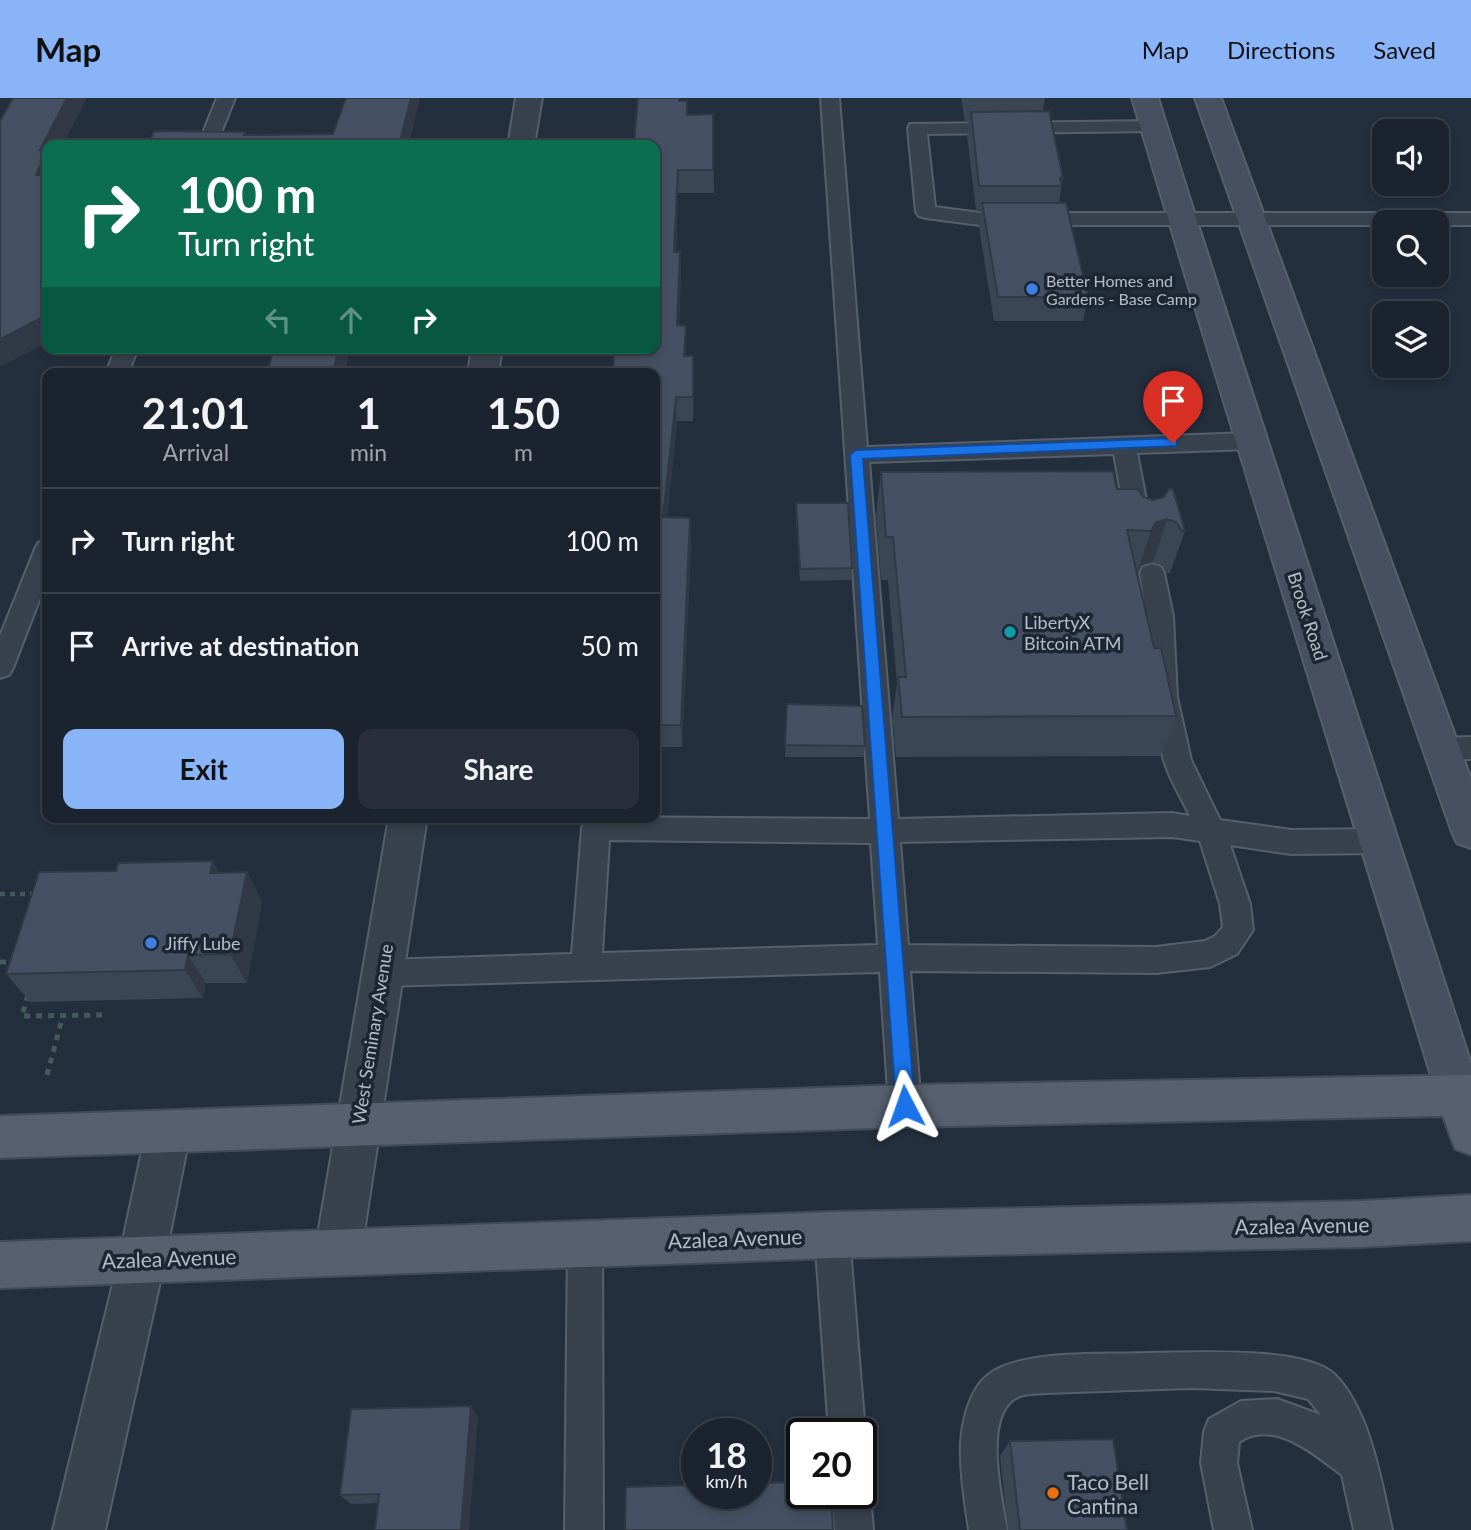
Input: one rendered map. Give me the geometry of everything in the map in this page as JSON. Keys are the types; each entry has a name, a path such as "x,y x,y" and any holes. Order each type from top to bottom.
{"main road":[{"name":"Brook Road","path":"1145,98 1250,441 1467,1108"},
{"path":"1208,98 1251,219 1456,748 1471,832"},
{"path":"0,1137 905,1106 1467,1108"},
{"name":"Azalea Avenue","path":"0,1265 832,1235 1361,1224 1471,1218"}],"street":[{"path":"522,140 529,98"},
{"name":"West Seminary Avenue","path":"338,1252 407,823"},
{"path":"79,1530 142,1259 168,1132"}],"lane":[{"path":"209,140 226,98"},
{"path":"830,98 905,1106"},
{"path":"1154,127 917,128 926,212 981,219 1471,219"},
{"path":"856,455 1250,441"},
{"path":"1124,444 1140,532"},
{"path":"0,668 42,561"},
{"path":"382,973 895,958 1156,960 1210,954 1226,944 1238,930 1235,904 1211,830 1177,760 1164,696 1160,616 1152,573"},
{"path":"586,967 596,828 885,831 1172,825 1291,842 1379,841"},
{"path":"832,1235 846,1418"},
{"path":"584,1530 585,1243"},
{"path":"988,1530 978,1442 982,1410 996,1391 1018,1378 1046,1375 1246,1371 1293,1376 1319,1384 1340,1409 1373,1530"},
{"path":"1233,1530 1219,1463 1222,1432 1241,1419 1277,1417 1308,1428 1356,1462"},
{"path":"852,1509 854,1530"}],"path":[{"path":"0,894 41,894"},
{"path":"0,962 25,962"},
{"path":"30,989 22,1016 105,1015"},
{"path":"47,1075 63,1015"}],"building":[{"path":"13,98 67,98 45,140 42,140 42,162 36,175 42,175 42,318 0,339 0,121"},
{"path":"346,98 411,98 400,140 150,140 154,131 245,132 244,135 333,134"},
{"path":"638,98 679,98 679,101 687,101 687,115 713,114 713,170 678,170 674,252 680,252 677,325 686,326 684,356 693,356 693,397 676,397 663,517 690,518 681,725 660,725 660,368 613,368 614,354 660,354 660,140 634,140"},
{"path":"1049,111 1063,178 1060,178 1062,186 979,186 971,112"},
{"path":"982,203 1066,203 1088,297 998,297"},
{"path":"272,354 338,354 334,368 268,368"},
{"name":"LibertyX Bitcoin ATM","path":"1113,471 1117,489 1138,489 1143,497 1153,500 1164,497 1169,489 1173,489 1185,531 1182,531 1176,522 1167,519 1156,522 1151,531 1127,530 1154,648 1161,648 1176,716 902,717 898,677 906,677 893,537 886,537 881,472"},
{"path":"796,503 848,503 852,568 800,569"},
{"path":"787,704 862,706 865,746 785,745"},
{"name":"Jiffy Lube","path":"213,861 210,873 247,872 230,954 188,955 185,970 6,974 39,872 116,871 118,863"},
{"path":"471,1406 461,1530 375,1530 379,1494 340,1495 351,1409"},
{"name":"Taco Bell Cantina","path":"1113,1439 1127,1530 1020,1530 1010,1441"},
{"path":"786,1482 786,1509 832,1509 833,1530 625,1530 626,1487 681,1485 681,1509 772,1509 772,1483"}],"place":[{"name":"Better Homes and Gardens - Base Camp","path":"1032,289"},
{"name":"LibertyX Bitcoin ATM","path":"1010,632"},
{"name":"Jiffy Lube","path":"151,943"},
{"name":"Taco Bell Cantina","path":"1053,1493"}],"route":[{"path":"905,1106 856,455 1173,443"}]}
